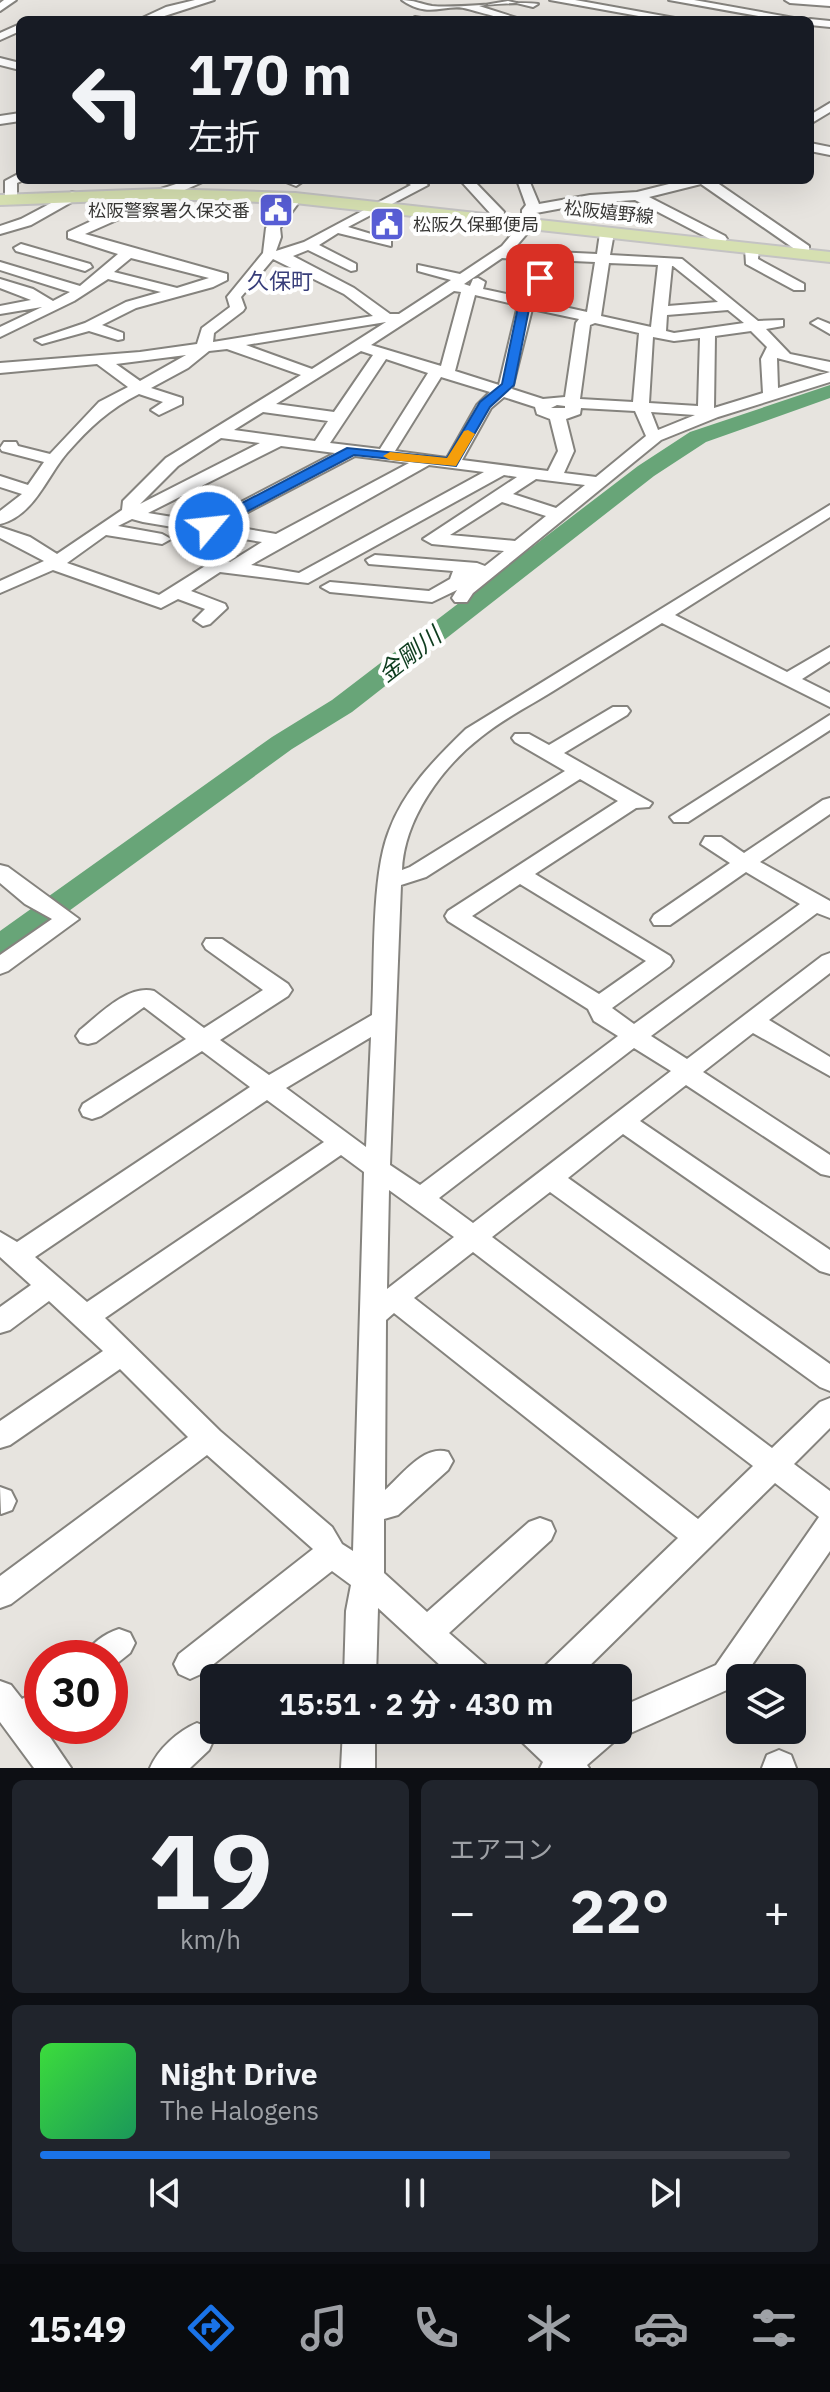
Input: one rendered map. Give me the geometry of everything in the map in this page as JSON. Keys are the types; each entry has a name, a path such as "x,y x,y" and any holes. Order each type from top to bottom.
{"main road":[{"name":"松阪嬉野線","path":"5,200 293,187 379,206 497,219 529,216 607,233 830,257"}],"street":[{"path":"0,8 11,0"},
{"path":"153,16 209,0"},
{"path":"407,0 432,9"},
{"path":"444,0 503,16"},
{"path":"422,16 432,9 503,0"},
{"path":"512,0 533,4"},
{"path":"555,0 598,3 656,16"},
{"path":"674,0 776,16"},
{"path":"710,16 733,0"},
{"path":"790,0 830,3"},
{"path":"578,16 598,3"},
{"path":"616,16 625,11"},
{"path":"5,200 11,181 16,179"},
{"path":"189,184 160,194 73,235 222,277"},
{"path":"42,340 90,326 131,305 208,284 255,267 276,255 309,245 422,185 419,184"},
{"path":"470,184 497,212 497,219"},
{"path":"131,512 129,505 156,475 393,321 466,282 500,254 533,206 525,184"},
{"path":"708,184 804,249"},
{"path":"293,187 273,228 274,237 268,248 276,255 349,291 393,321 396,335 319,446"},
{"path":"529,216 588,194 608,198 675,188"},
{"path":"652,204 675,188"},
{"path":"0,233 77,195"},
{"path":"637,196 720,239 716,244"},
{"path":"608,198 627,208"},
{"path":"336,228 386,243"},
{"path":"0,233 26,245 0,264"},
{"path":"593,319 607,233"},
{"path":"309,245 351,267"},
{"path":"21,248 85,267"},
{"path":"752,248 751,261 799,287"},
{"path":"0,333 46,304 82,291 106,274 114,260 129,253"},
{"path":"500,254 677,262 769,337 774,348 785,357 830,367"},
{"path":"452,463 485,405 508,385 524,307 536,301 545,255"},
{"path":"655,437 650,432 642,406 652,333 660,311 665,261"},
{"path":"0,264 82,291"},
{"path":"0,519 26,500 54,460 105,405 183,365 204,348 207,331 238,308 234,297 245,286 255,267"},
{"path":"423,268 531,305 674,337 778,323"},
{"path":"106,274 178,293"},
{"path":"384,455 443,372 466,295 466,282"},
{"path":"0,283 28,292 46,304"},
{"path":"0,310 46,304"},
{"path":"660,311 730,305"},
{"path":"543,404 543,411 557,416 572,413 575,408 572,403 583,323 593,319"},
{"path":"0,368 29,363 102,361 393,321"},
{"path":"830,321 818,323 830,330"},
{"path":"90,326 118,336"},
{"path":"708,332 709,412"},
{"path":"226,344 312,374"},
{"path":"356,345 543,404 557,400 709,412"},
{"path":"771,397 769,359 774,348"},
{"path":"102,361 140,387 176,401 159,410"},
{"path":"461,598 655,437 709,412 771,397 830,377"},
{"path":"258,407 338,417"},
{"path":"554,476 566,451 557,416"},
{"path":"217,433 598,482"},
{"path":"0,588 54,564 131,512 145,508 278,441"},
{"path":"10,445 8,448 54,460"},
{"path":"209,526 352,451"},
{"path":"234,567 426,460"},
{"path":"302,579 500,470"},
{"path":"521,547 432,539 533,474"},
{"path":"0,481 30,491"},
{"path":"499,495 553,513 558,518"},
{"path":"360,1664 384,1306 379,1170 382,1020 390,881 397,842 406,816 420,791 447,758 498,715 830,510"},
{"path":"131,512 143,517 279,540"},
{"path":"102,529 162,539"},
{"path":"0,532 53,559 54,564"},
{"path":"375,560 494,568"},
{"path":"54,564 161,602 216,567 234,567 302,579 329,594 385,599"},
{"path":"330,587 432,597 458,582 463,567"},
{"path":"177,592 218,613"},
{"path":"660,615 830,701"},
{"path":"788,680 830,653"},
{"path":"549,754 620,711"},
{"path":"681,817 830,721"},
{"path":"522,738 638,802 456,916 599,1005 602,1015 830,1167"},
{"path":"390,881 418,872 579,771"},
{"path":"662,920 830,804"},
{"path":"421,1198 532,1114 533,1110 635,1036 823,907 713,842"},
{"path":"0,872 33,899 68,919 0,966"},
{"path":"520,874 662,961 599,1005"},
{"path":"92,1110 280,990 214,944"},
{"path":"384,1306 752,1021 824,973"},
{"path":"88,1036 130,1004 146,997 341,1143 421,1198 830,1508"},
{"path":"382,1020 9,1248 86,1317 210,1440 321,1536 331,1553 368,1579 461,1664"},
{"path":"752,1021 830,1068"},
{"path":"622,1121 830,1264"},
{"path":"86,1317 341,1143"},
{"path":"548,1177 830,1379"},
{"path":"0,1322 49,1286"},
{"path":"384,1306 700,1538"},
{"path":"0,1436 121,1354"},
{"path":"570,1664 830,1410"},
{"path":"0,1594 189,1449 210,1440"},
{"path":"369,1509 387,1506 438,1461"},
{"path":"632,1718 727,1675 830,1526"},
{"path":"429,1636 442,1617 540,1531"},
{"path":"190,1664 331,1553"},
{"path":"21,1707 54,1768"},
{"path":"167,1768 197,1739"},
{"path":"358,1768 359,1744"},
{"path":"545,1744 564,1766 589,1744"}],"waterway":[{"name":"金剛川","path":"0,946 282,743 342,706 646,471 698,437 830,391"}],"slow traffic":[{"path":"390,456 452,463 468,434"}],"place":[{"name":"松阪警察署久保交番","path":"276,210"},
{"name":"松阪久保郵便局","path":"387,224"}],"district":[{"name":"久保町","path":"280,280"}],"route":[{"path":"209,526 352,451 452,463 485,405 495,393 508,385 524,307 536,301 540,278"}]}
